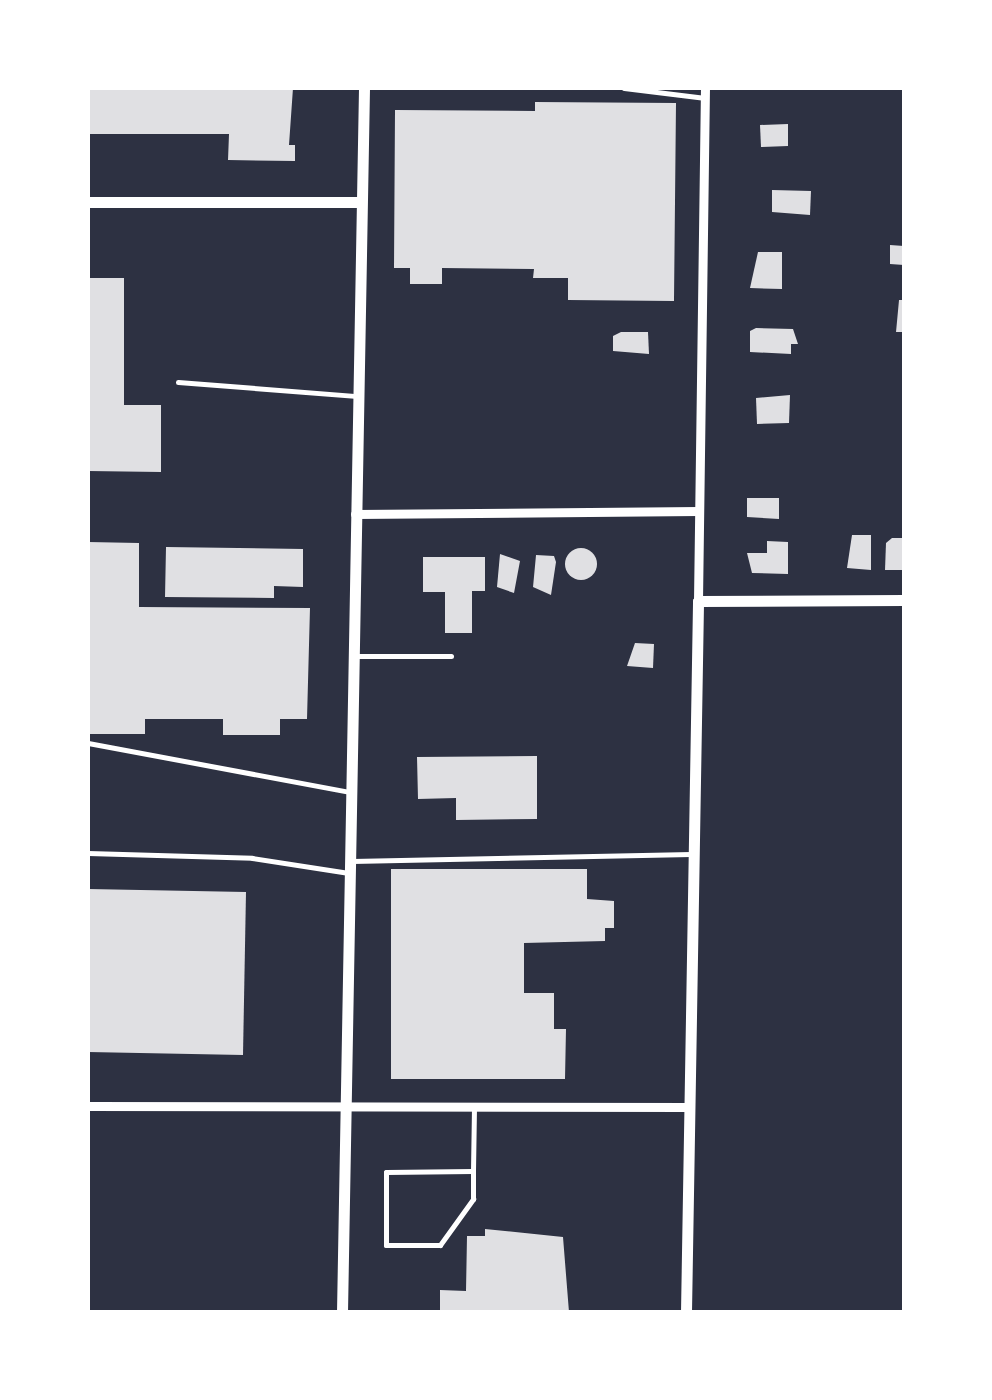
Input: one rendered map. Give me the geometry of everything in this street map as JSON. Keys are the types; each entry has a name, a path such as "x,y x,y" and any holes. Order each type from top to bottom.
{"street":[{"path":"342,1312 358,202 364,88"},
{"path":"686,1312 705,93"},
{"path":"88,202 358,202"},
{"path":"355,514 699,511"},
{"path":"698,601 904,600"},
{"path":"88,1106 690,1106"}],"lane":[{"path":"624,88 705,93"},
{"path":"178,382 357,396"},
{"path":"352,656 452,656"},
{"path":"88,742 350,792"},
{"path":"88,853 252,858 349,867 694,854"},
{"path":"473,1171 386,1172 386,1245 440,1246 473,1199 474,1107"}],"building":[{"path":"88,88 293,88 289,145 295,145 295,161 228,160 229,134 88,134"},
{"path":"535,102 676,103 674,301 568,300 568,278 533,278 534,269 442,268 442,284 410,284 410,268 394,268 395,110 535,111"},
{"path":"788,124 788,146 761,147 760,125"},
{"path":"772,190 811,191 810,215 772,212"},
{"path":"890,245 904,246 904,265 890,264"},
{"path":"758,252 782,252 782,289 750,288"},
{"path":"88,278 124,278 124,405 161,405 161,472 88,471"},
{"path":"899,300 904,300 904,332 896,332"},
{"path":"793,329 798,344 791,344 791,354 750,352 750,331"},
{"path":"621,332 648,332 649,354 613,351 613,336"},
{"path":"790,395 789,423 757,424 756,398"},
{"path":"747,498 779,498 779,519 747,517"},
{"path":"852,535 871,535 871,570 847,568"},
{"path":"892,538 904,538 904,570 885,570 886,543"},
{"path":"767,541 788,542 788,574 752,573 747,553 767,553"},
{"path":"88,542 139,543 139,607 310,608 307,719 280,719 280,735 223,735 223,719 145,719 145,734 88,734"},
{"path":"166,547 303,549 303,587 274,586 274,598 165,597"},
{"path":"581,548 593,552 597,564 593,576 581,580 569,576 565,564 569,552"},
{"path":"500,554 520,561 514,593 497,587"},
{"path":"536,555 554,556 551,595 533,587"},
{"path":"423,557 485,557 485,591 472,591 472,633 445,633 445,592 423,592"},
{"path":"635,643 654,644 653,668 627,666"},
{"path":"537,756 537,819 456,820 456,798 418,799 417,757"},
{"path":"391,869 587,869 587,899 614,901 614,928 605,928 605,941 524,943 524,993 554,993 554,1029 566,1029 565,1079 391,1079"},
{"path":"88,889 246,892 243,1055 88,1052"},
{"path":"485,1229 563,1237 569,1312 440,1312 440,1290 466,1291 467,1236 485,1236"}]}
